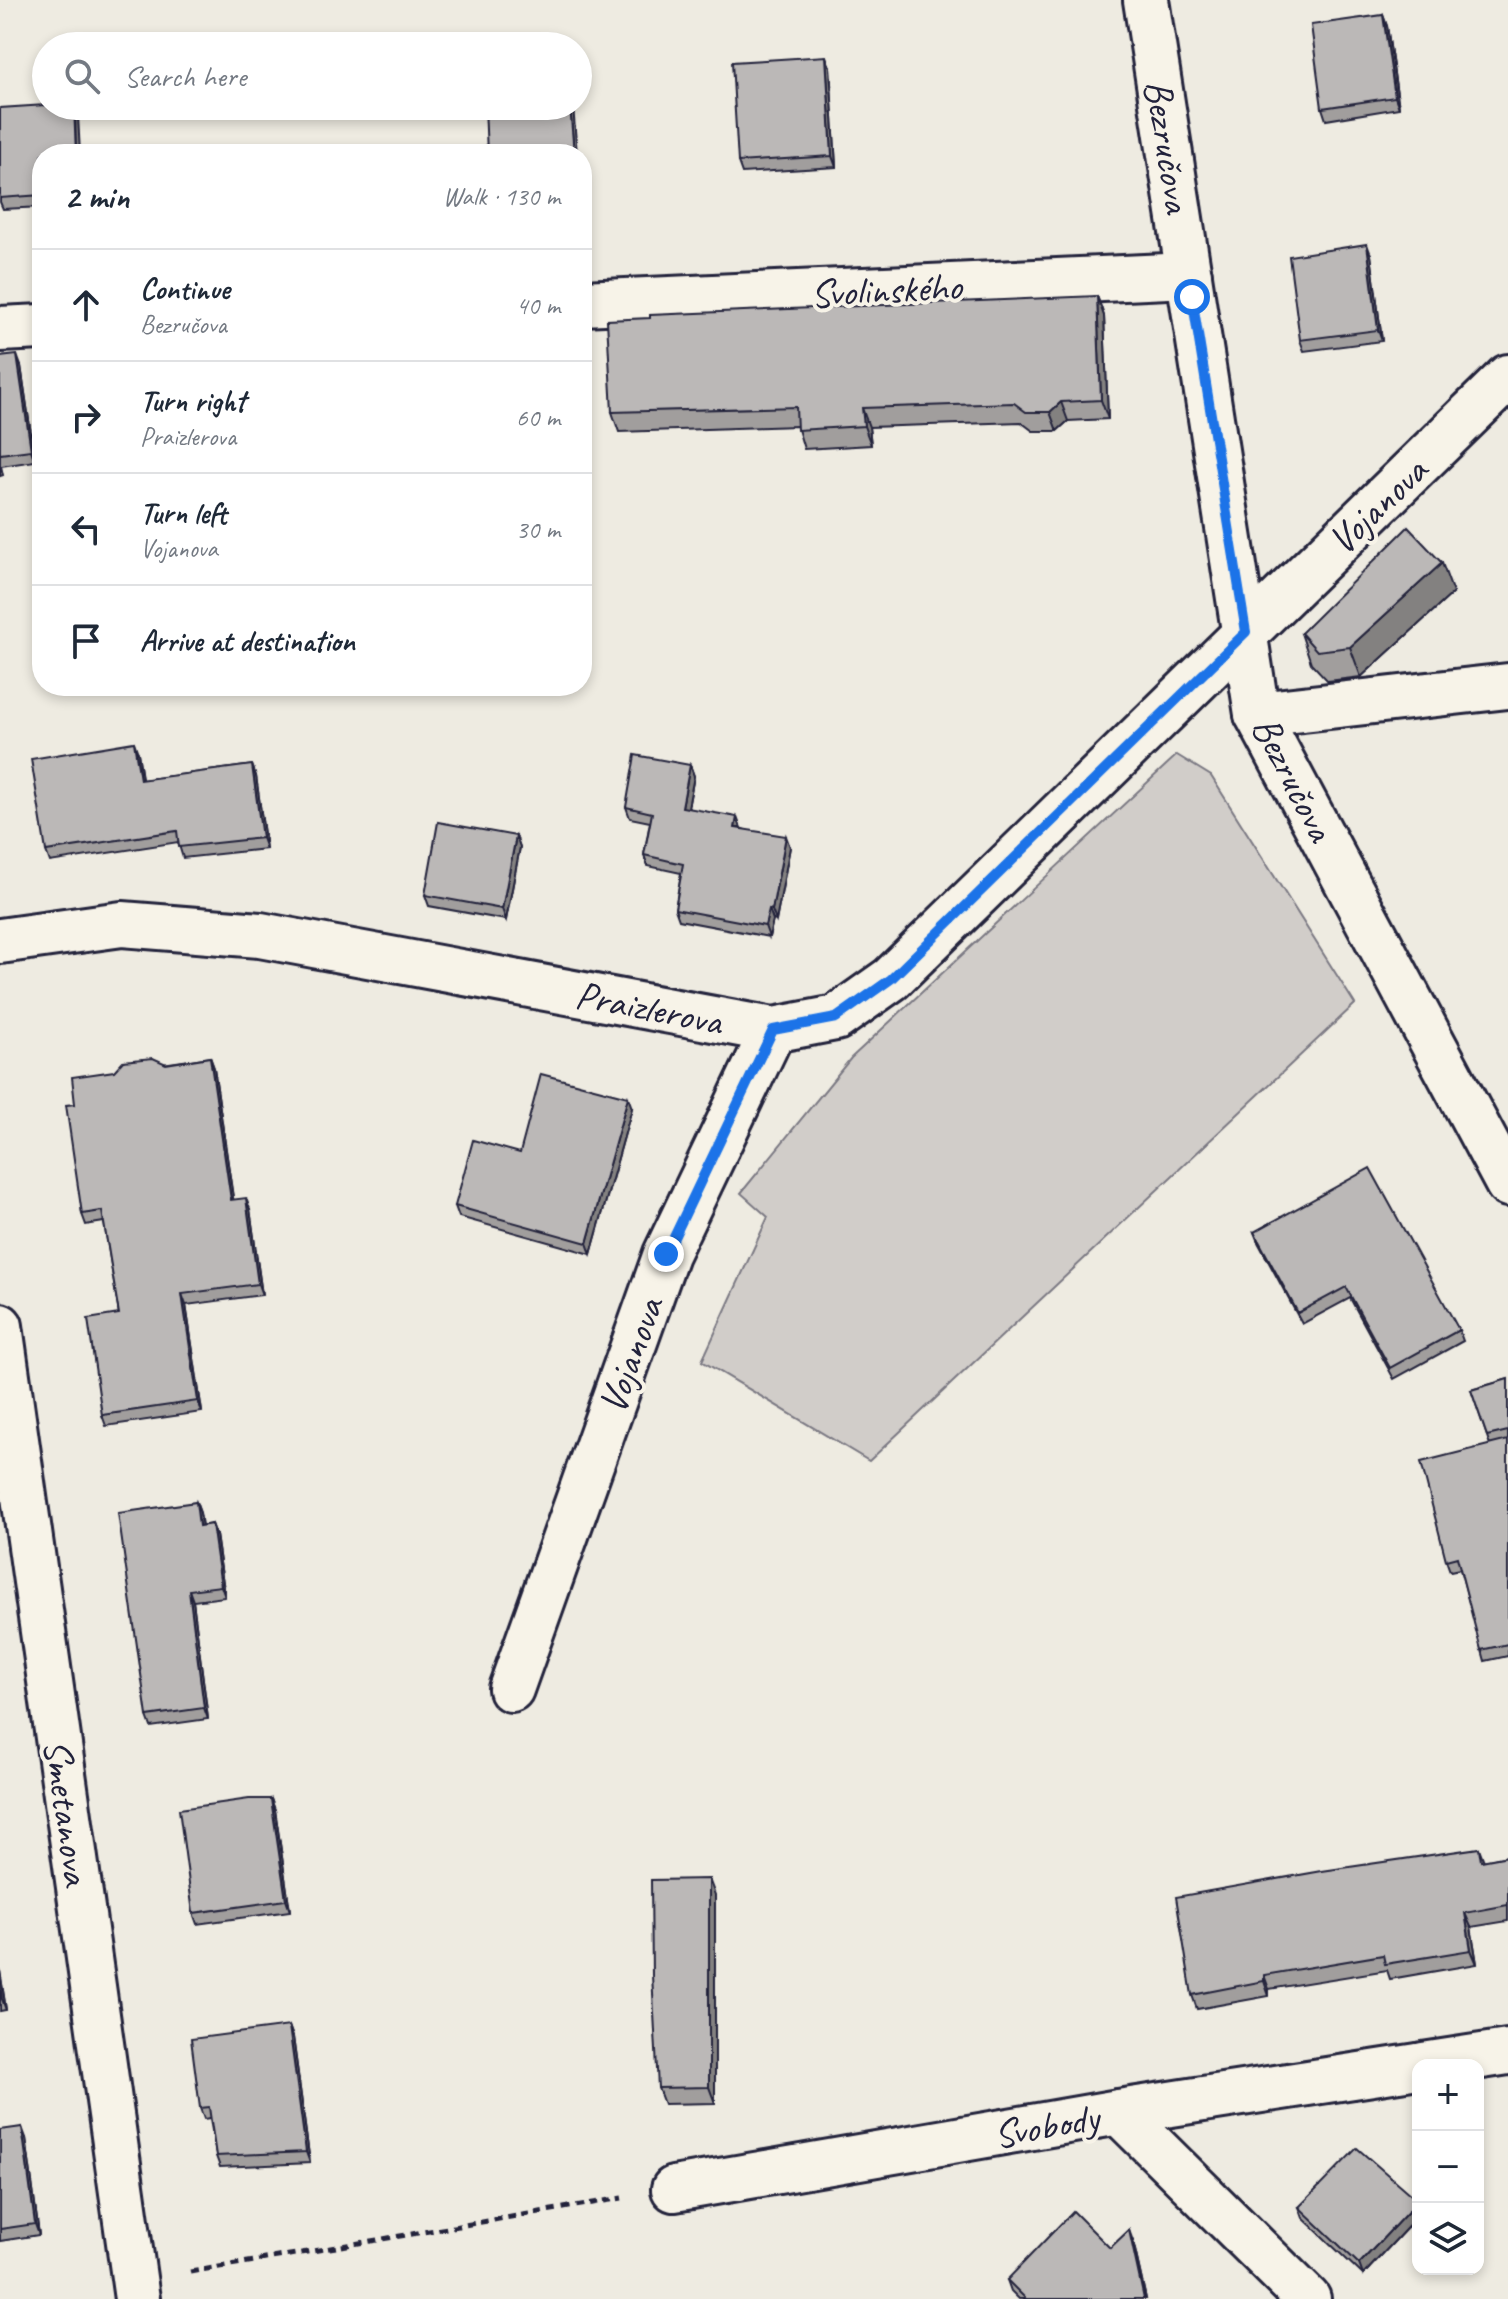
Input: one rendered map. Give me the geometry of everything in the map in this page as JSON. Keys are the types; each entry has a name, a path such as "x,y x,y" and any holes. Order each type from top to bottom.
{"street":[{"name":"Bezručova","path":"1146,0 1257,714 1508,1184"},
{"name":"Svolinského","path":"592,303 1189,275"},
{"path":"0,329 32,327"},
{"name":"Vojanova","path":"1246,632 1508,377"},
{"name":"Praizlerova","path":"0,941 122,924 260,935 773,1030 836,1018 891,979 1246,632"},
{"path":"1257,714 1508,686"},
{"name":"Vojanova","path":"511,1689 666,1254 773,1030"},
{"name":"Smetanova","path":"0,1326 135,2290"},
{"name":"Svobody","path":"1461,2059 1508,2052"},
{"name":"Svobody","path":"674,2189 1119,2112 1412,2066"},
{"path":"1119,2112 1308,2299"}],"path":[{"path":"135,2290 674,2189"}],"shaded area":[{"path":"1177,755 1211,776 1355,1004 869,1461 702,1361 768,1217 741,1193 851,1058"}],"building":[{"path":"1383,15 1395,97 1322,108 1311,25"},
{"path":"826,56 832,156 738,162 732,62"},
{"path":"32,106 32,120 75,120 76,144 32,144 32,196 0,198 0,108"},
{"path":"486,120 571,120 573,144 487,144"},
{"path":"1367,244 1378,330 1300,340 1289,256"},
{"path":"1097,296 1101,400 1061,402 1050,412 1026,412 1014,403 862,408 864,426 797,430 796,407 612,412 607,320 650,318 650,315"},
{"path":"17,355 31,450 0,454 0,357"},
{"path":"1408,527 1442,563 1350,647 1317,651 1301,633"},
{"path":"134,742 140,780 252,765 262,838 179,847 177,831 46,851 31,759"},
{"path":"635,755 690,765 682,807 737,817 735,828 786,836 772,910 769,909 765,926 675,909 683,864 644,855 652,813 626,807"},
{"path":"438,822 516,836 502,909 425,895"},
{"path":"210,1057 231,1200 246,1198 258,1284 182,1294 198,1401 102,1415 88,1319 119,1314 102,1211 82,1214 66,1105 75,1104 72,1077 114,1071 123,1061 153,1058 166,1064"},
{"path":"541,1074 628,1097 587,1243 455,1206 473,1140 520,1153"},
{"path":"1370,1168 1459,1330 1390,1368 1346,1287 1298,1313 1254,1232"},
{"path":"1508,1379 1508,1431 1487,1436 1471,1390"},
{"path":"1508,1440 1508,1644 1481,1650 1457,1557 1446,1560 1421,1462"},
{"path":"196,1502 199,1526 212,1524 221,1586 189,1590 204,1708 147,1716 118,1513"},
{"path":"271,1799 286,1900 193,1913 179,1809"},
{"path":"1479,1848 1481,1861 1508,1856 1508,1905 1465,1913 1471,1950 1385,1964 1383,1955 1264,1975 1264,1981 1192,1995 1176,1897"},
{"path":"709,1879 709,2087 658,2088 651,1880"},
{"path":"289,2026 306,2152 216,2156 209,2107 200,2108 191,2039"},
{"path":"22,2127 35,2224 0,2229 0,2130"},
{"path":"1357,2148 1412,2196 1412,2207 1359,2264 1299,2207"},
{"path":"1073,2211 1110,2248 1129,2230 1144,2299 1026,2299 1007,2280"}],"route":[{"path":"666,1254 773,1030 836,1018 891,979 1246,632 1192,297"}]}
